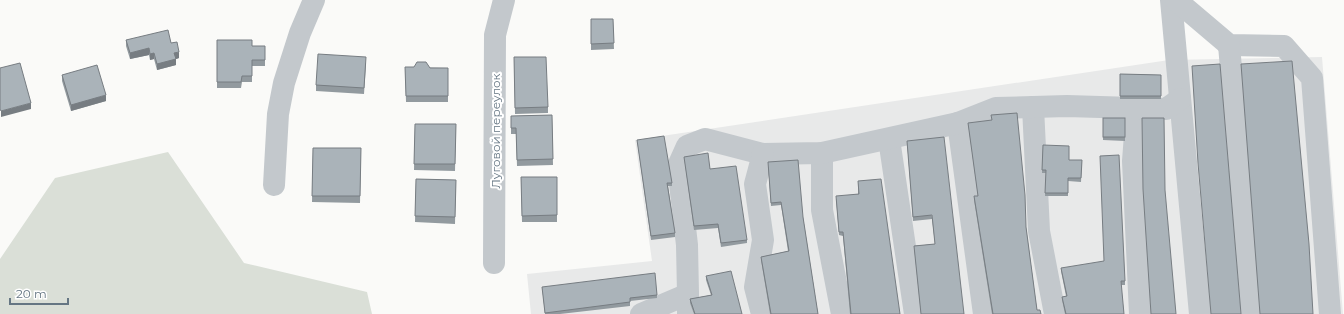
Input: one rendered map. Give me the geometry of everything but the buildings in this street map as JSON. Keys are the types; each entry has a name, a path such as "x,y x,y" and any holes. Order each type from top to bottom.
{"street":[{"path":"274,185 278,114 284,83 300,33 314,0"},
{"name":"Луговой переулок","path":"494,263 495,35 504,0"},
{"path":"1172,0 1200,314"},
{"path":"1176,0 1229,45 1284,46 1312,78 1330,314"},
{"path":"1229,45 1252,314"},
{"path":"641,314 688,304 687,245 678,166 687,146 705,139 763,154 822,153 958,123 996,108 1067,106 1166,109 1180,98"},
{"path":"1033,107 1039,231 1055,314"},
{"path":"1137,108 1133,161 1140,314"},
{"path":"958,123 984,314"},
{"path":"889,139 915,314"},
{"path":"822,153 822,210 842,314"},
{"path":"762,314 756,287 763,240 755,184 763,154"}],"shaded area":[{"path":"1322,57 1343,314 531,314 527,274 652,261 635,140 1169,60"},
{"path":"168,152 244,263 367,292 372,314 0,314 0,259 55,178"}]}
